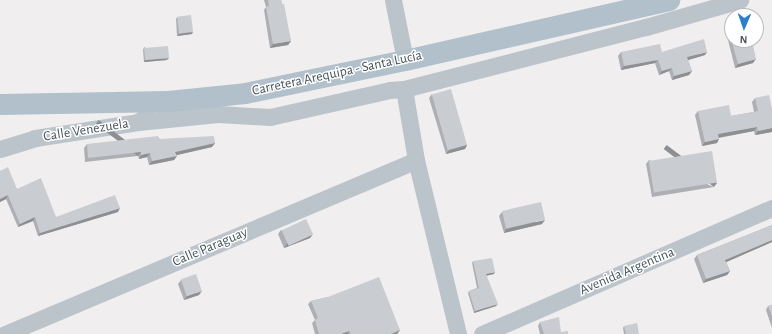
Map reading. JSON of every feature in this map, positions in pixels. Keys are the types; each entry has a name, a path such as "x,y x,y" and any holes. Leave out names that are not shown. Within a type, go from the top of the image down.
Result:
{"main road":[{"name":"Carretera Arequipa - Santa Lucía","path":"0,104 168,102 245,93 405,60 669,0"}],"street":[{"path":"393,0 405,60"},
{"path":"138,122 218,114 270,117 390,90 404,89 646,27 740,0"},
{"path":"404,89 416,160 458,334"},
{"name":"Calle Venezuela","path":"0,149 35,138 138,122 168,102"},
{"name":"Calle Paraguay","path":"5,334 416,160"},
{"name":"Avenida Argentina","path":"482,334 772,208"}],"building":[{"path":"268,0 281,0 282,4 284,4 291,41 273,44 266,7 269,6"},
{"path":"191,15 193,32 179,34 177,17"},
{"path":"704,39 707,52 687,57 692,71 674,76 672,68 662,71 658,60 624,66 621,52 660,44 662,52"},
{"path":"168,46 169,58 145,60 144,48"},
{"path":"734,48 754,48 756,59 738,64"},
{"path":"451,89 467,145 448,150 432,95"},
{"path":"769,95 772,109 772,128 758,131 757,127 718,134 719,139 705,142 698,111 729,105 731,116 758,111 755,98"},
{"path":"158,136 160,139 214,136 215,143 175,152 177,156 152,161 150,153 141,155 141,152 88,158 87,144"},
{"path":"712,151 717,183 654,193 649,161"},
{"path":"8,167 17,189 41,178 56,217 115,195 120,208 40,233 35,217 20,224 8,195 0,199 0,171"},
{"path":"541,202 545,220 506,229 502,211"},
{"path":"306,219 313,234 289,246 282,230"},
{"path":"772,225 772,240 725,260 730,271 706,279 697,255"},
{"path":"492,258 495,272 486,274 498,304 475,311 469,291 479,288 473,261"},
{"path":"196,274 202,291 187,296 181,279"},
{"path":"379,277 400,330 391,334 351,334 349,331 341,334 319,334 315,320 318,318 311,301 328,297"},
{"path":"772,305 772,316 768,306"},
{"path":"559,317 561,332 568,331 568,334 544,334 540,322"},
{"path":"637,323 639,334 626,334 624,326"}]}
